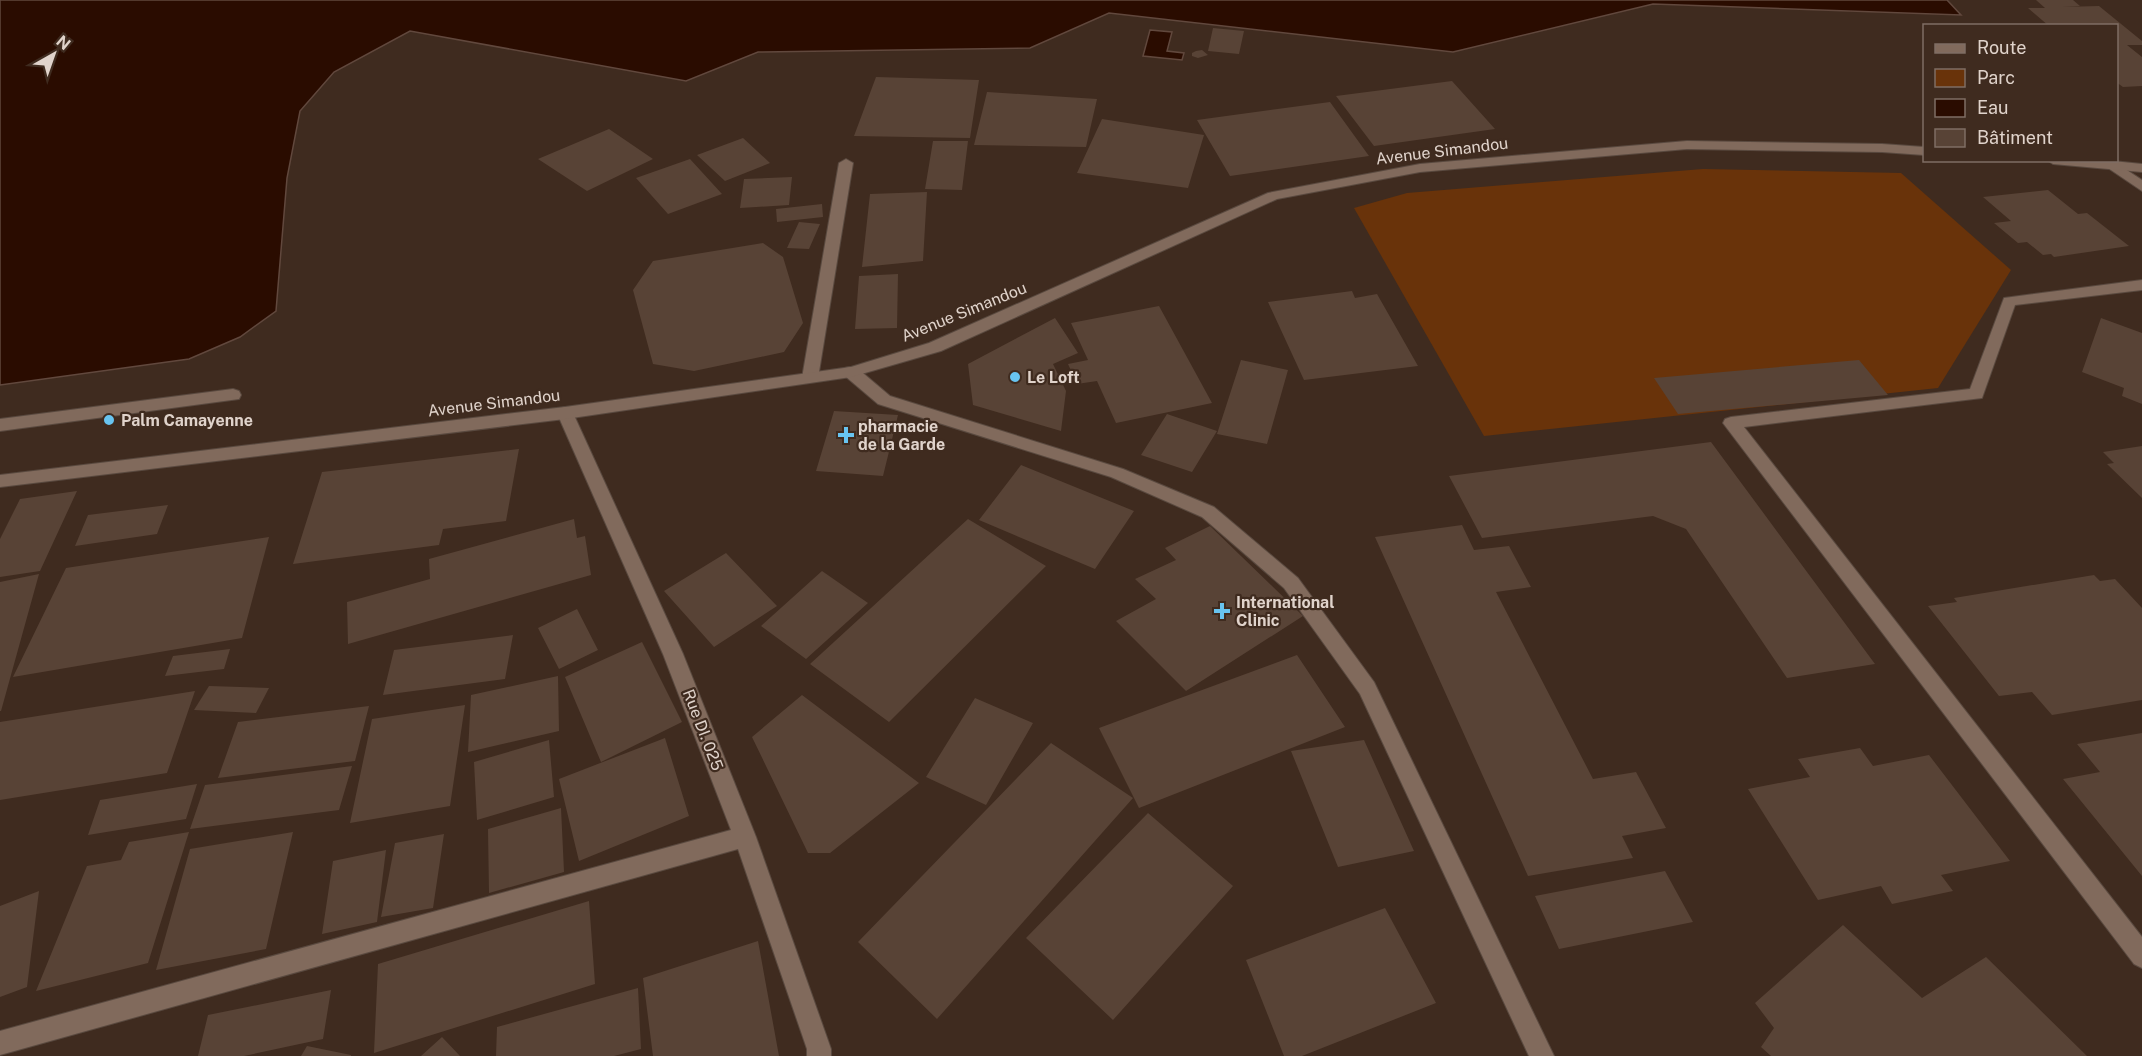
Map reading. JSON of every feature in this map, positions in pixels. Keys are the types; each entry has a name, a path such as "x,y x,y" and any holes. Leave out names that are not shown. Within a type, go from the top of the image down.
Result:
{"main road":[{"name":"Avenue Simandou","path":"0,482 565,413 851,372 935,347 1273,196 1420,168 1687,145 1882,148 1923,151"},
{"path":"2077,162 2142,168"},
{"path":"810,378 846,163"},
{"path":"2113,165 2142,186"},
{"path":"2142,285 2009,301 1976,394 1731,423 2142,956"},
{"path":"851,372 884,400 1116,473 1208,512 1291,583 1367,688 1542,1056"},
{"path":"0,425 233,395"},
{"name":"Rue DI. 025","path":"565,413 673,654 745,837 819,1049 819,1056"},
{"path":"0,1042 745,837"}],"green space":[{"path":"1703,169 1901,173 2011,270 1938,388 1484,436 1354,208 1407,193"}],"water":[{"path":"0,0 1947,0 1961,15 1653,4 1453,52 1109,13 1030,48 758,52 686,81 410,31 334,72 300,111 287,178 276,311 240,337 189,359 0,385"},
{"path":"1150,30 1172,32 1167,51 1184,53 1182,60 1143,56"}],"building":[{"path":"2036,0 2073,0 2080,6 2062,7 2099,6 2142,41 2142,45 2127,45 2142,57 2142,86 2123,87 2118,83 2118,24 2047,24 2028,8 2045,8"},
{"path":"1213,28 1244,31 1239,54 1208,51"},
{"path":"1202,50 1208,55 1198,58 1192,56 1192,53"},
{"path":"876,77 979,80 970,138 854,136"},
{"path":"1452,81 1495,129 1374,146 1336,96"},
{"path":"987,92 1097,99 1086,147 974,145"},
{"path":"1330,102 1369,156 1230,176 1197,120"},
{"path":"1102,119 1204,135 1188,188 1077,173"},
{"path":"609,129 653,159 587,191 538,159"},
{"path":"743,138 770,163 725,181 697,155"},
{"path":"933,141 968,141 962,190 925,189"},
{"path":"690,159 722,194 668,214 636,178"},
{"path":"792,177 789,205 740,208 744,179"},
{"path":"2048,190 2078,214 2087,213 2129,246 2054,257 2051,254 2043,255 2027,242 2018,243 1994,223 2011,221 1983,197"},
{"path":"927,192 923,261 862,267 870,194"},
{"path":"822,204 823,217 777,222 776,209"},
{"path":"799,222 820,224 809,249 787,248"},
{"path":"763,243 783,257 803,323 784,352 694,371 653,364 633,290 653,261"},
{"path":"898,274 897,328 855,329 859,276"},
{"path":"1352,291 1355,298 1377,294 1418,366 1304,380 1268,302"},
{"path":"1159,306 1212,403 1116,423 1097,381 1077,384 1068,364 1088,360 1071,323"},
{"name":"Le Loft","path":"1055,318 1078,353 1053,364 1066,391 1061,431 973,405 968,364"},
{"path":"2101,318 2142,333 2142,404 2122,396 2124,388 2082,372"},
{"path":"1241,360 1288,370 1267,444 1217,434"},
{"path":"1859,360 1888,395 1678,414 1654,378"},
{"path":"834,411 898,415 883,476 816,471"},
{"path":"1167,414 1217,431 1192,472 1141,455"},
{"path":"1711,442 1875,664 1787,678 1686,529 1653,516 1482,538 1449,476"},
{"path":"2142,446 2142,498 2107,464 2114,463 2103,452"},
{"path":"519,449 506,521 443,529 439,545 293,564 322,472"},
{"path":"1021,465 1134,511 1095,569 979,520"},
{"path":"77,491 40,571 0,577 0,539 20,499"},
{"path":"168,505 157,534 75,546 88,515"},
{"path":"574,519 577,538 585,536 591,575 348,644 347,602 430,579 429,559"},
{"path":"968,519 1046,566 889,722 810,664"},
{"path":"1462,525 1474,550 1509,546 1531,587 1496,592 1593,779 1636,772 1666,828 1622,836 1633,858 1528,876 1375,537"},
{"path":"1210,526 1303,616 1186,691 1116,621 1156,599 1135,579 1176,560 1165,548"},
{"path":"269,537 242,638 13,677 66,568"},
{"path":"726,553 777,606 714,647 664,591"},
{"path":"822,571 868,603 806,659 761,626"},
{"path":"39,574 1,711 0,711 0,582"},
{"path":"2094,575 2100,581 2115,579 2142,608 2142,700 2052,715 2032,692 1999,696 1928,606 1957,602 1954,598"},
{"path":"577,609 598,650 559,669 538,628"},
{"path":"513,635 505,679 383,695 394,650"},
{"path":"642,642 682,722 601,762 565,677"},
{"path":"230,649 224,669 165,676 173,656"},
{"path":"1297,655 1345,727 1139,808 1099,728"},
{"path":"558,676 559,731 468,752 471,695"},
{"path":"209,686 269,688 256,713 194,710"},
{"path":"195,691 167,773 0,800 0,722"},
{"path":"802,695 919,783 830,853 808,853 752,737"},
{"path":"975,698 1033,723 986,805 926,777"},
{"path":"465,705 450,806 350,823 372,719"},
{"path":"369,706 355,761 218,778 238,722"},
{"path":"2142,733 2142,876 2063,779 2100,772 2077,744"},
{"path":"665,738 689,816 579,861 559,779"},
{"path":"549,740 554,797 477,820 474,762"},
{"path":"1364,740 1414,851 1338,867 1291,751"},
{"path":"1051,743 1133,798 937,1019 858,942"},
{"path":"1860,748 1873,766 1929,755 2010,861 1941,875 1953,891 1892,904 1881,886 1818,900 1748,789 1810,777 1798,759"},
{"path":"352,766 339,810 190,829 205,785"},
{"path":"197,784 186,819 88,835 100,800"},
{"path":"561,808 564,872 489,893 488,829"},
{"path":"1148,813 1233,886 1113,1020 1026,938"},
{"path":"189,832 148,963 36,991 87,866 121,860 129,842"},
{"path":"293,832 266,949 156,970 190,849"},
{"path":"444,834 433,908 381,917 395,843"},
{"path":"386,850 377,922 322,934 333,861"},
{"path":"1665,871 1693,922 1559,949 1535,896"},
{"path":"39,891 27,987 0,997 0,906"},
{"path":"589,901 595,984 374,1053 378,964"},
{"path":"1385,908 1436,1003 1302,1056 1284,1056 1246,960"},
{"path":"1843,925 1922,998 1986,957 2087,1056 1771,1056 1761,1047 1774,1028 1755,1003"},
{"path":"758,941 779,1056 653,1056 643,978"},
{"path":"638,988 641,1049 614,1056 496,1056 497,1027"},
{"path":"331,990 323,1039 244,1056 198,1056 208,1015"},
{"path":"442,1037 460,1056 421,1056"},
{"path":"307,1046 351,1055 351,1056 301,1056"}],"place":[{"name":"Le Loft","path":"1015,377"},
{"name":"Palm Camayenne","path":"109,420"},
{"name":"pharmacie de la Garde","path":"846,435"},
{"name":"International Clinic","path":"1222,611"}]}
